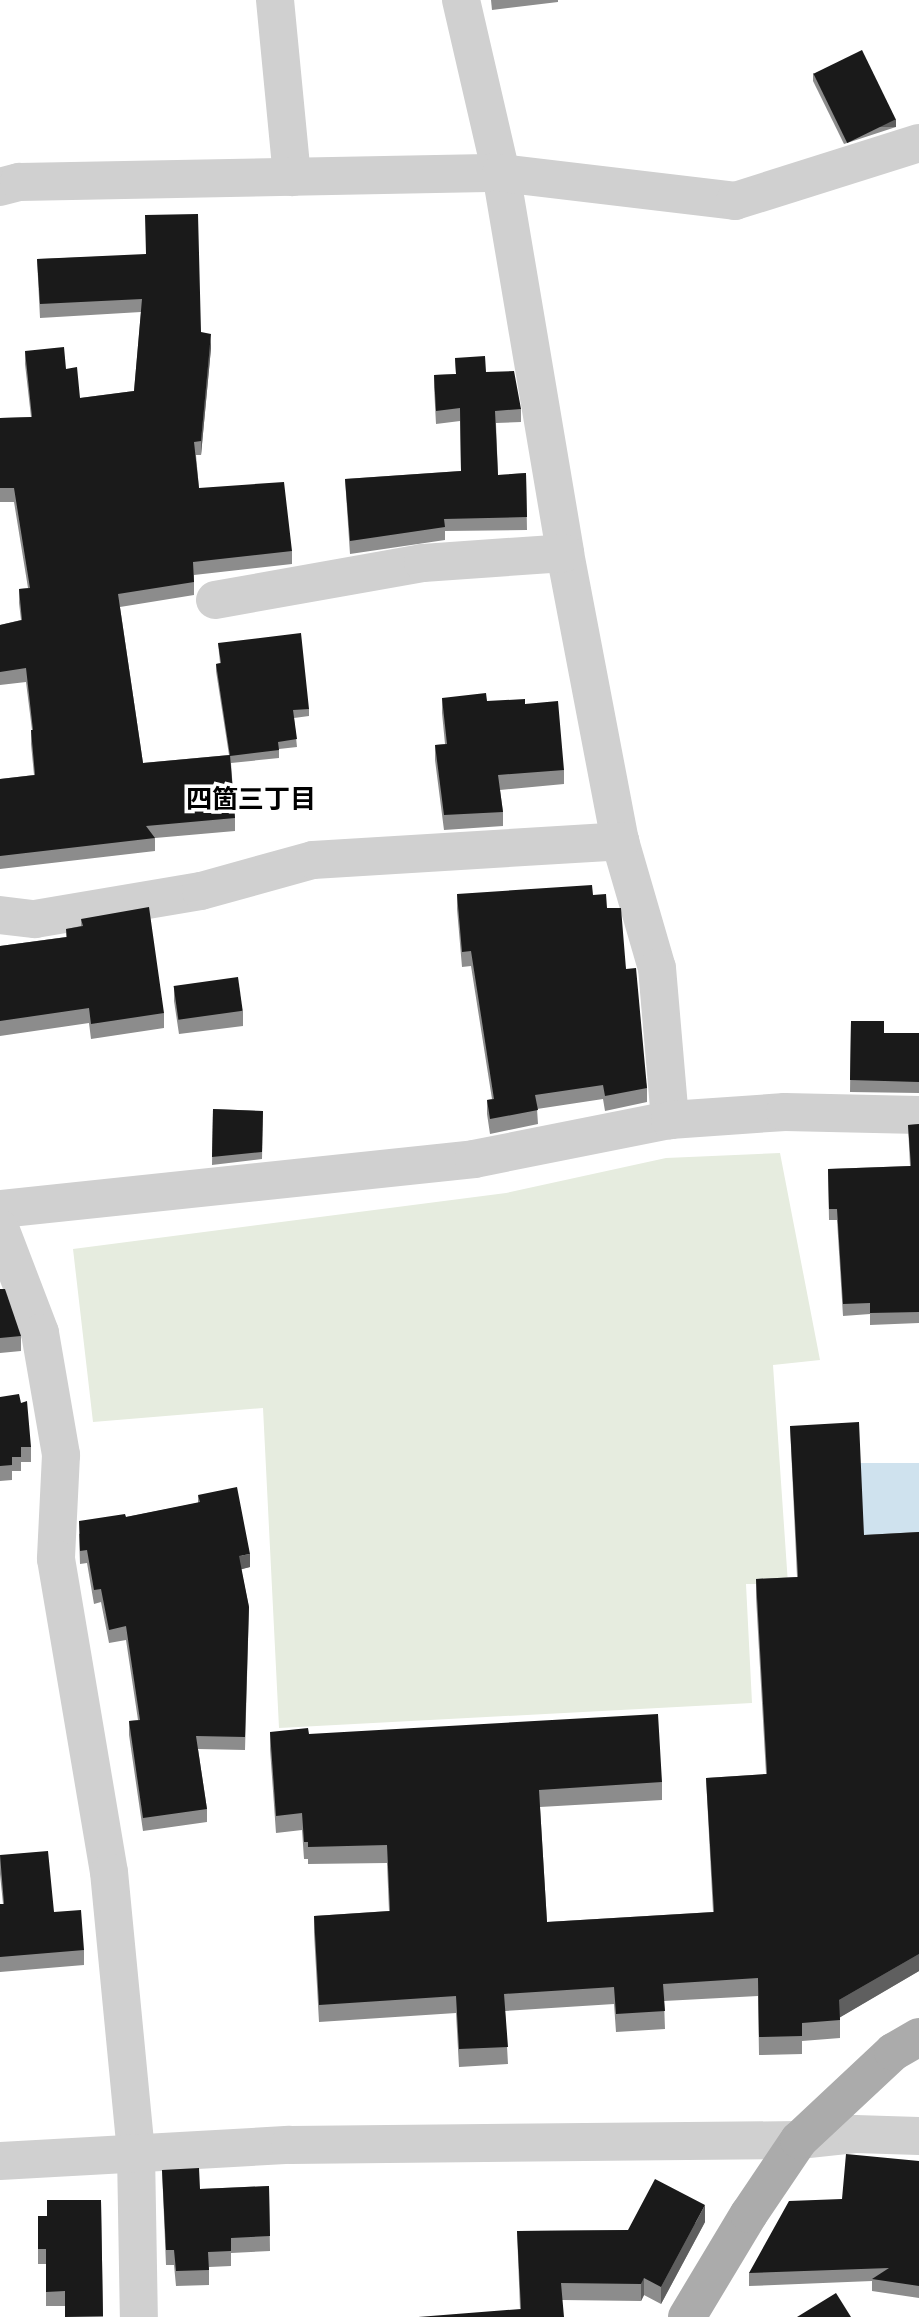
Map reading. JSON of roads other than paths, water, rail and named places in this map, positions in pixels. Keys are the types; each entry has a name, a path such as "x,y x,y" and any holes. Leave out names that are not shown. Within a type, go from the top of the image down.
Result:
{"main road":[{"path":"687,2317 749,2214 799,2140 893,2052 919,2037"}],"street":[{"path":"275,0 292,177"},
{"path":"461,0 501,173 565,553 620,841 657,968 670,1120"},
{"path":"0,187 19,182 501,173 735,201 919,143"},
{"path":"215,600 423,563 565,553"},
{"path":"0,915 35,919 201,891 313,860 620,841"},
{"path":"0,1209 474,1158 670,1120 785,1112 919,1115"},
{"path":"4,1251 40,1334 61,1455 56,1559 109,1872 136,2153 139,2317"},
{"path":"0,2161 290,2145 799,2140 855,2134 919,2136"}],"water":[{"path":"860,1463 919,1463 919,1550 860,1550"}],"district":[{"name":"四箇三丁目","path":"251,798"}]}
